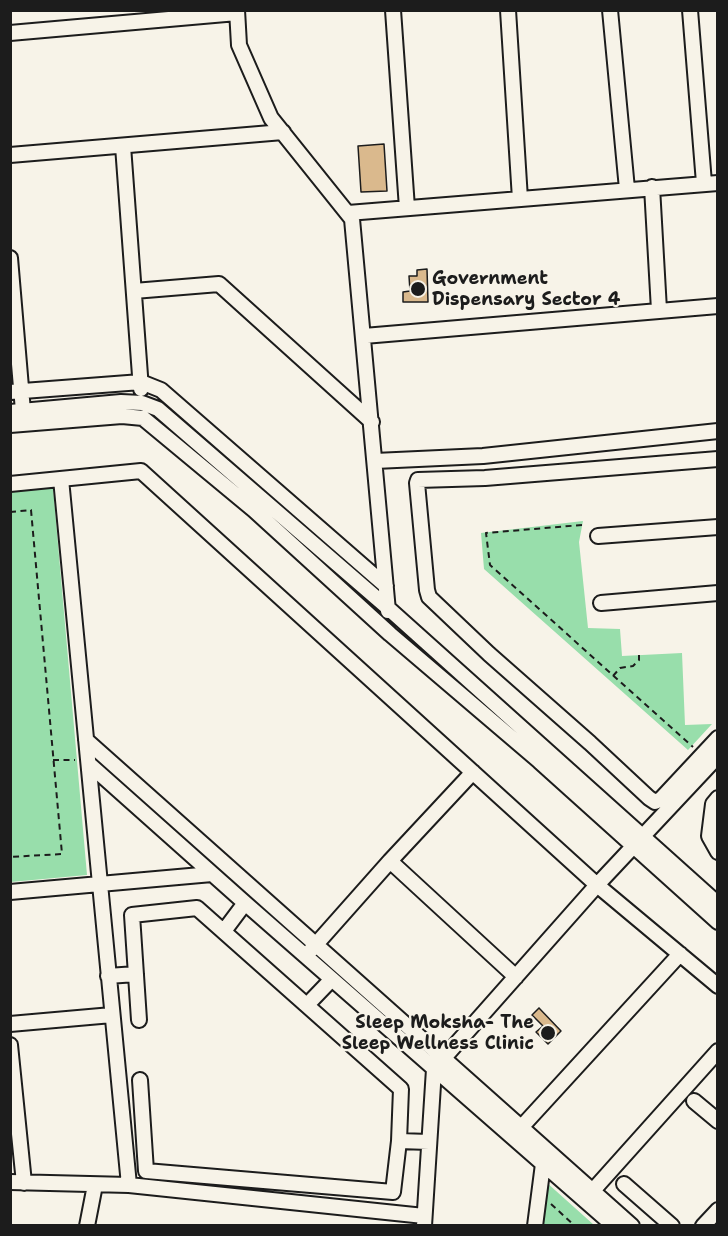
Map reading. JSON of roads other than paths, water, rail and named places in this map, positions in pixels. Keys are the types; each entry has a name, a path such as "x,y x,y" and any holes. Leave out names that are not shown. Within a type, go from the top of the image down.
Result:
{"street":[{"path":"393,10 408,208"},
{"path":"508,10 520,199"},
{"path":"610,10 627,189"},
{"path":"348,213 711,183 690,10"},
{"path":"10,33 237,12 239,45 271,118 352,219 390,634"},
{"path":"10,155 283,132"},
{"path":"123,146 143,418"},
{"path":"652,187 659,310"},
{"path":"10,258 17,411 121,402 142,403 158,409 388,608 638,840 717,922"},
{"path":"134,291 219,284 372,422"},
{"path":"364,336 717,306"},
{"path":"16,392 141,382 161,390 386,585"},
{"path":"10,425 122,416 143,418 254,510 390,634 717,904"},
{"path":"375,461 483,456 717,431"},
{"path":"483,456 485,478"},
{"path":"717,459 485,478 418,480 417,483 429,597 649,798 655,802 661,799 717,738"},
{"path":"10,484 141,471 597,885 717,986"},
{"path":"61,479 129,1185"},
{"path":"598,536 717,527"},
{"path":"601,603 717,593"},
{"path":"86,740 316,945 439,1064"},
{"path":"10,1045 17,1182 129,1185 424,1221 429,1142 439,1064 597,885 717,756"},
{"path":"88,761 332,979 439,1064 517,1132 588,1195 614,1226"},
{"path":"306,956 473,772"},
{"path":"717,798 713,804 709,836 717,852"},
{"path":"390,861 516,977"},
{"path":"10,892 212,874"},
{"path":"224,931 245,903"},
{"path":"139,1020 132,915 197,908 402,1089 393,1192 146,1171 140,1080"},
{"path":"517,1132 680,954"},
{"path":"108,976 136,974"},
{"path":"307,1005 332,979"},
{"path":"10,1024 112,1015"},
{"path":"588,1195 717,1051"},
{"path":"694,1101 717,1121"},
{"path":"517,1132 543,1164 632,1226"},
{"path":"399,1141 429,1142"},
{"path":"535,1226 543,1164"},
{"path":"624,1184 662,1222"},
{"path":"87,1226 95,1185"},
{"path":"703,1226 717,1210"}],"place":[{"name":"Government Dispensary Sector 4","path":"418,289"},
{"name":"Sleep Moksha- The Sleep Wellness Clinic","path":"548,1033"}]}
